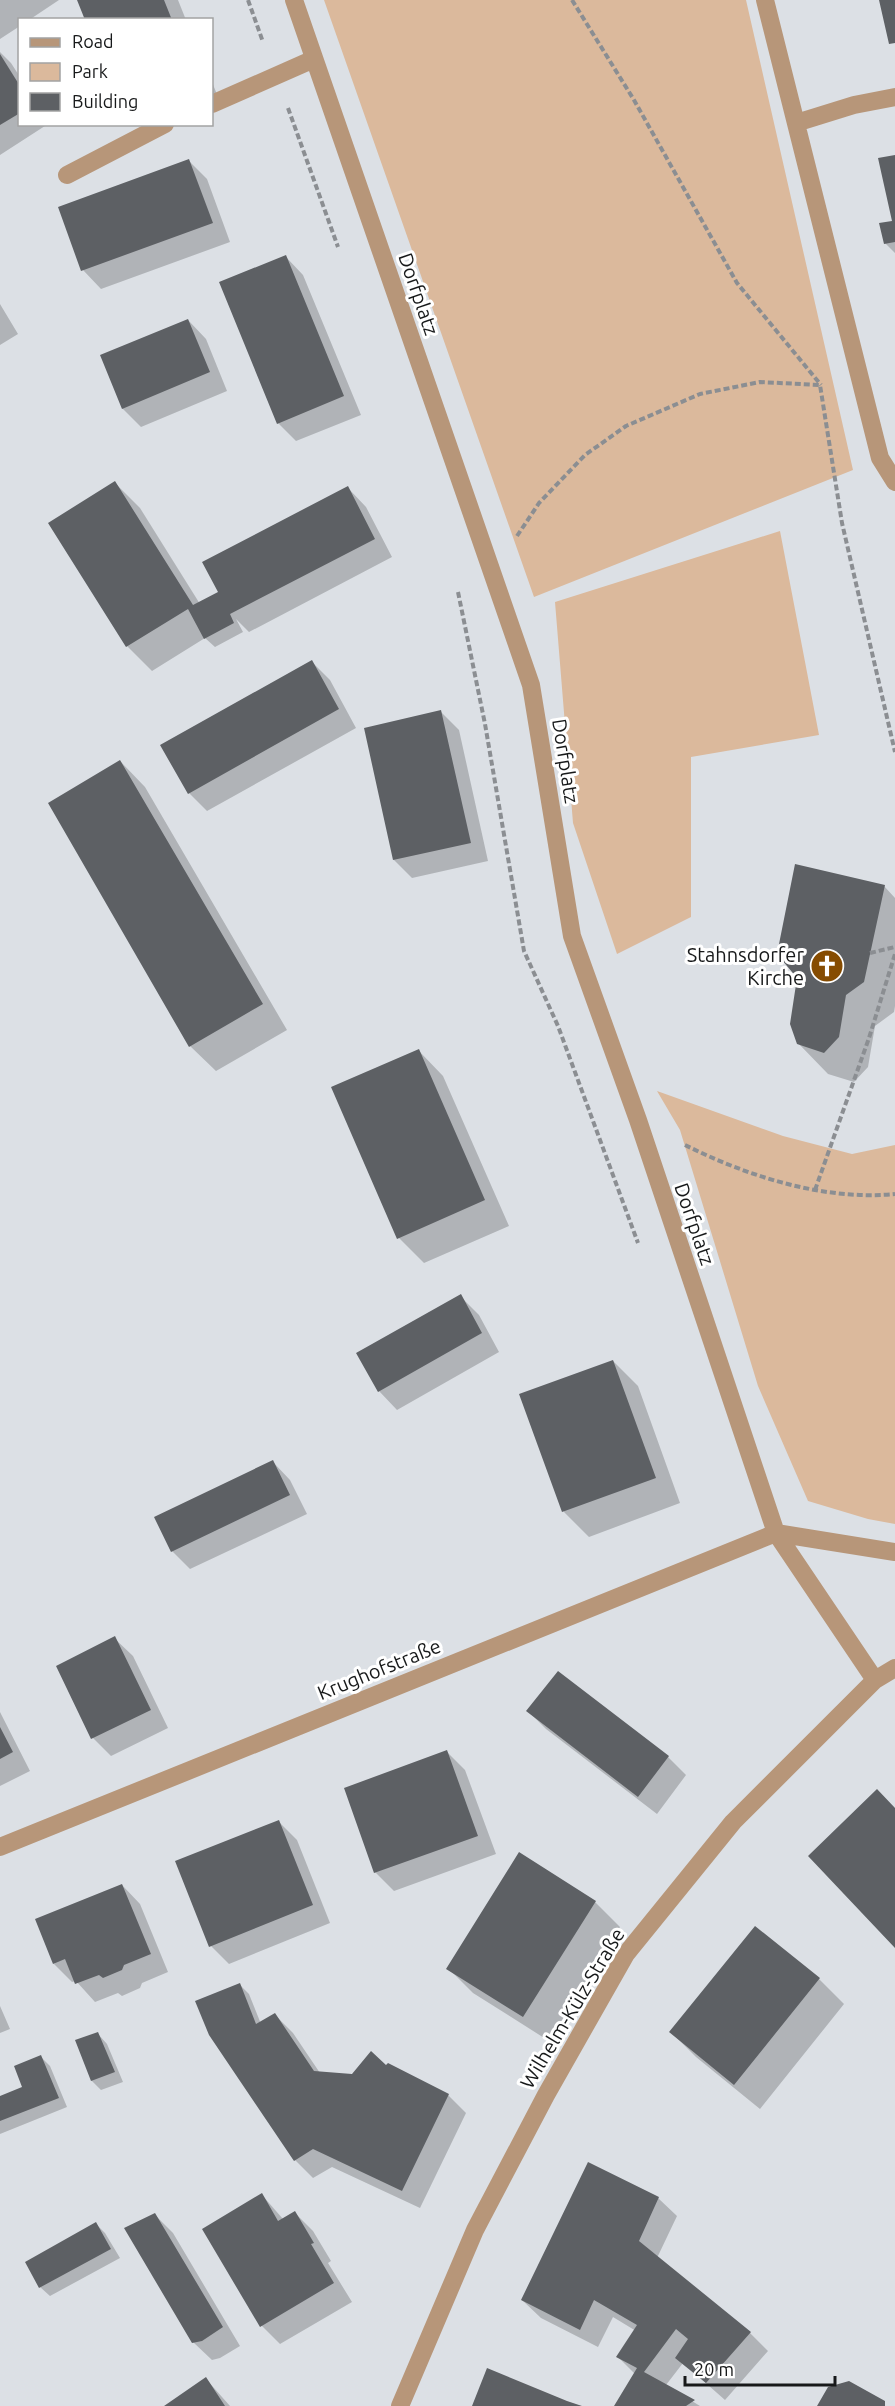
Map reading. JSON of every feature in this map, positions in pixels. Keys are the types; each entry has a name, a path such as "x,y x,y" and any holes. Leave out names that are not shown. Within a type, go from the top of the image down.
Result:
{"street":[{"name":"Dorfplatz","path":"294,0 531,685 572,936 638,1120 776,1533 875,1680"},
{"path":"765,0 880,458 895,482"},
{"path":"213,104 314,59"},
{"path":"796,123 854,105 895,97"},
{"path":"67,175 161,126"},
{"path":"776,1533 895,1552"},
{"name":"Krughofstraße","path":"0,1847 776,1533"},
{"name":"Wilhelm-Külz-Straße","path":"400,2406 475,2230 546,2095 626,1954 732,1822 875,1680 895,1668"}],"path":[{"path":"248,0 342,258"},
{"path":"572,0 634,100 736,283 828,394"},
{"path":"492,574 539,503 585,455 626,426 700,394 760,382 820,385"},
{"path":"820,385 842,523 895,752"},
{"path":"456,584 485,724 524,951 558,1026 641,1251"},
{"path":"870,953 895,947"},
{"path":"814,1190 895,954"},
{"path":"638,1120 706,1155 760,1177 814,1190 895,1194"}],"green space":[{"path":"324,0 746,0 853,470 534,597"},
{"path":"780,531 819,735 691,757 691,917 617,954 573,823 555,602"},
{"path":"657,1091 783,1136 852,1154 895,1145 895,1524 868,1519 808,1501 758,1386 680,1130"}],"building":[{"path":"77,0 164,0 171,18 84,18"},
{"path":"879,0 895,0 895,43 889,44"},
{"path":"0,54 18,83 18,114 0,125"},
{"path":"895,155 895,242 884,244 879,223 892,221 878,158"},
{"path":"189,159 213,223 81,271 58,207"},
{"path":"286,255 344,396 277,424 219,282"},
{"path":"188,319 210,372 122,409 100,355"},
{"path":"115,481 193,605 218,592 202,562 348,486 375,539 230,614 234,623 204,639 188,609 126,647 48,523"},
{"path":"312,660 339,709 188,794 160,745"},
{"path":"441,710 471,843 393,860 364,728"},
{"path":"120,760 263,1004 189,1047 48,803"},
{"name":"Stahnsdorfer Kirche","path":"795,864 885,885 864,982 846,995 839,1037 824,1053 797,1044 790,1024 797,978 777,954"},
{"path":"419,1049 485,1200 397,1239 331,1087"},
{"path":"461,1294 482,1333 378,1392 356,1353"},
{"path":"613,1360 656,1478 562,1512 519,1394"},
{"path":"273,1460 290,1495 171,1552 154,1517"},
{"path":"115,1636 151,1710 91,1739 56,1666"},
{"path":"558,1671 669,1756 638,1797 526,1711"},
{"path":"0,1727 13,1752 0,1759"},
{"path":"447,1750 478,1836 374,1873 344,1788"},
{"path":"877,1789 895,1808 895,1948 808,1856"},
{"path":"279,1820 313,1905 209,1947 175,1861"},
{"path":"519,1852 596,1901 523,2017 446,1969"},
{"path":"122,1884 151,1954 124,1965 122,1970 103,1978 99,1975 75,1984 65,1959 53,1964 35,1919"},
{"path":"755,1926 820,1978 734,2085 669,2032"},
{"path":"240,1983 256,2024 275,2013 314,2071 352,2074 371,2051 386,2065 388,2063 449,2094 402,2191 313,2149 294,2161 209,2035 195,2001"},
{"path":"98,2032 115,2072 91,2081 75,2040"},
{"path":"41,2055 59,2098 0,2121 0,2096 22,2087 14,2066"},
{"path":"588,2162 659,2197 639,2241 751,2332 706,2383 675,2358 688,2339 676,2329 644,2372 695,2400 686,2406 614,2406 637,2368 616,2357 637,2325 594,2300 580,2330 521,2300"},
{"path":"262,2193 278,2221 295,2211 334,2283 260,2327 202,2229"},
{"path":"155,2213 223,2327 202,2341 192,2343 124,2228"},
{"path":"96,2222 111,2249 39,2288 25,2262"},
{"path":"487,2368 567,2401 582,2406 472,2406"},
{"path":"206,2377 225,2406 164,2406"},
{"path":"849,2381 885,2401 885,2406 817,2406 828,2387"}],"place":[{"name":"Stahnsdorfer Kirche","path":"827,966"}]}
